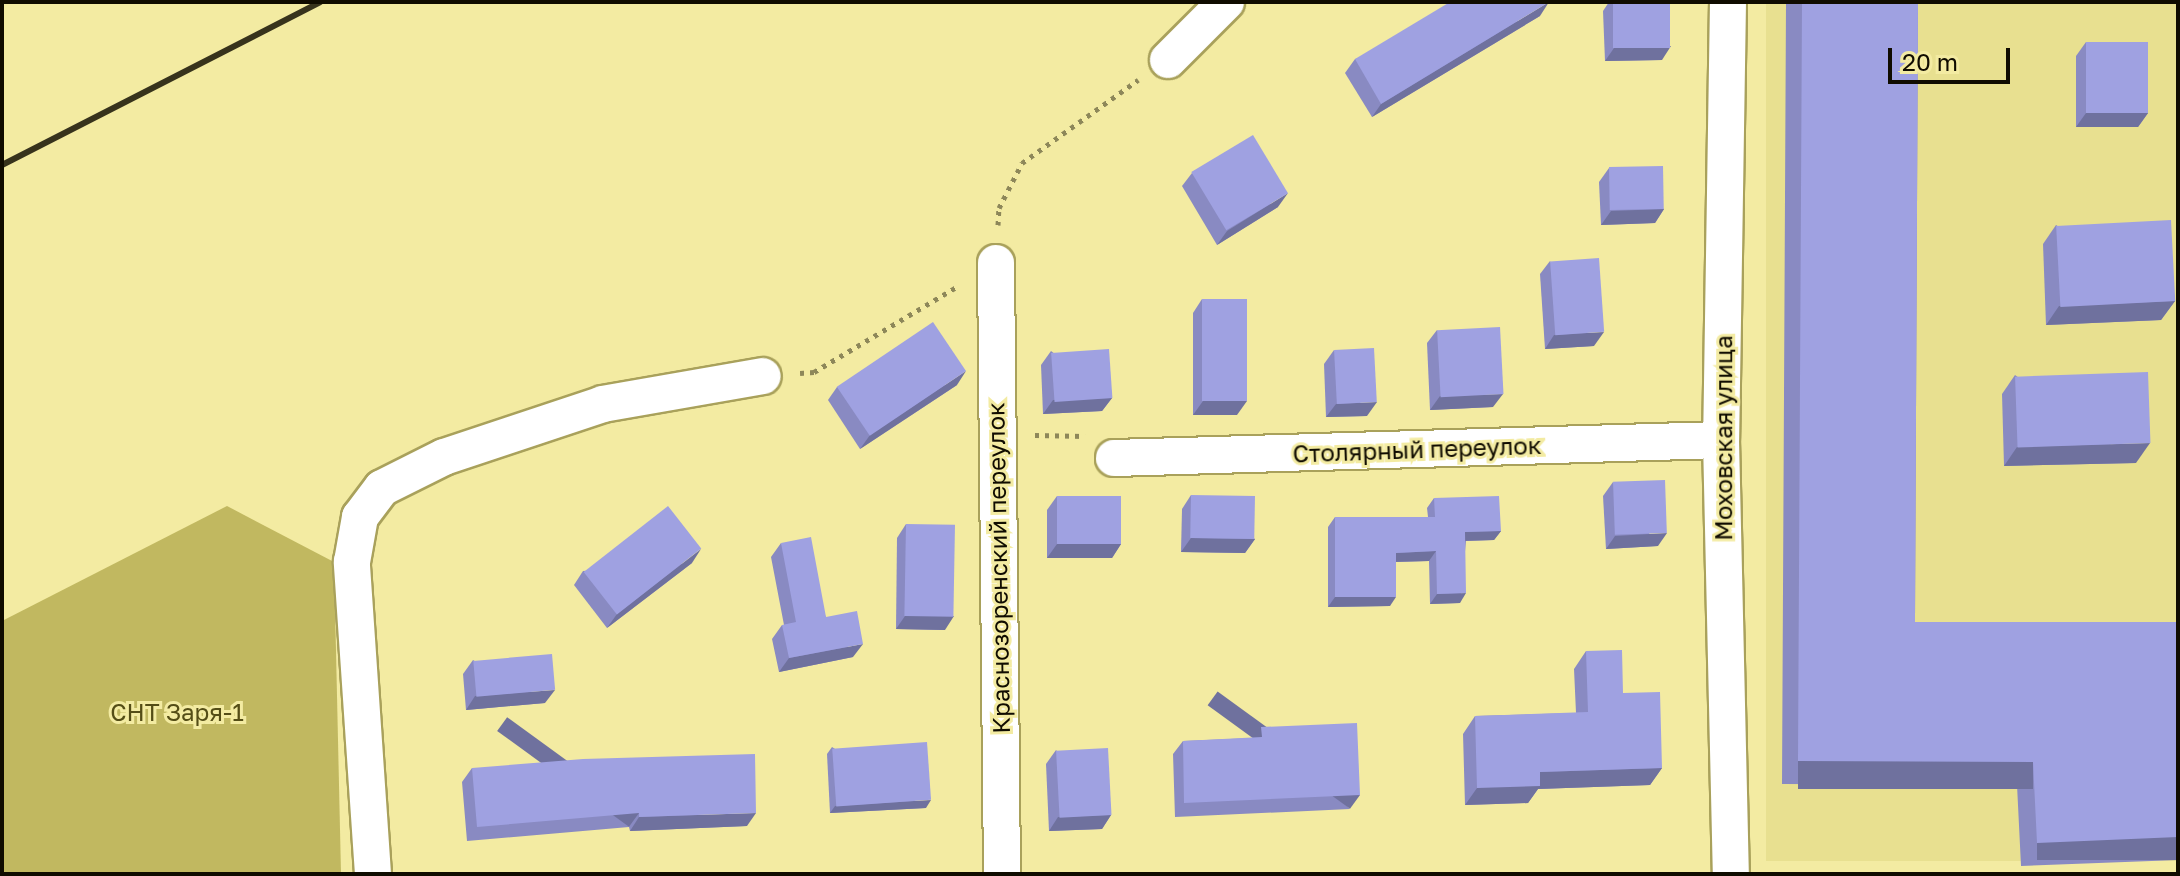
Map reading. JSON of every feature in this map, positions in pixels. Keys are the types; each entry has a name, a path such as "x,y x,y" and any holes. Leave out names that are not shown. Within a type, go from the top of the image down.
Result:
{"street":[{"path":"1168,60 1226,2"},
{"name":"Моховская улица","path":"1728,2 1721,440 1731,874"},
{"name":"Краснозоренский переулок","path":"996,263 995,427 1002,874"},
{"path":"373,874 352,562 360,517 382,488 444,457 603,404 763,376"},
{"name":"Столярный переулок","path":"1114,458 1721,440"}],"path":[{"path":"995,427 1025,435 1084,435 1101,444 1114,458"}],"shaded area":[{"path":"1766,2 2178,2 2178,861 1766,861"}],"green space":[{"name":"СНТ Заря-1","path":"227,506 334,562 341,874 2,874 2,621"}],"building":[{"path":"1450,2 1549,2 1381,104 1355,59"},
{"path":"1613,2 1670,2 1670,48 1613,48"},
{"path":"1802,2 1918,2 1915,622 2178,622 2178,837 2037,843 2033,762 1798,761"},
{"path":"2086,42 2148,42 2148,113 2086,113"},
{"path":"1253,135 1288,193 1226,230 1191,172"},
{"path":"1663,166 1664,209 1610,210 1609,167"},
{"path":"2171,220 2175,301 2060,307 2056,226"},
{"path":"1599,258 1604,332 1555,335 1550,261"},
{"path":"1202,299 1247,299 1247,401 1202,401"},
{"path":"933,322 966,371 870,436 837,387"},
{"path":"1500,327 1504,394 1441,397 1437,330"},
{"path":"1374,348 1377,402 1337,404 1334,350"},
{"path":"1109,349 1112,398 1055,402 1051,353"},
{"path":"2148,372 2150,443 2018,448 2015,377"},
{"path":"1665,480 1667,533 1615,535 1613,482"},
{"path":"1191,495 1255,496 1254,539 1190,538"},
{"path":"1057,496 1121,496 1121,544 1057,544"},
{"path":"1499,496 1501,531 1465,532 1466,593 1437,594 1436,551 1396,553 1396,597 1335,597 1335,517 1435,517 1434,498"},
{"path":"668,506 701,549 617,614 584,572"},
{"path":"906,524 955,525 953,617 904,616"},
{"path":"811,537 826,617 857,611 863,644 789,658 782,625 796,622 781,543"},
{"path":"1622,650 1623,693 1660,692 1662,768 1540,772 1540,786 1477,788 1475,716 1588,712 1586,651"},
{"path":"552,654 555,690 476,697 473,661"},
{"path":"1357,723 1360,795 1184,803 1183,741 1262,737 1261,727"},
{"path":"927,742 931,800 836,806 832,749"},
{"path":"1108,748 1112,815 1060,818 1056,751"},
{"path":"755,754 756,813 639,817 639,813 477,827 472,768 583,759"}],"railway":[{"path":"2,165 320,2"}]}
